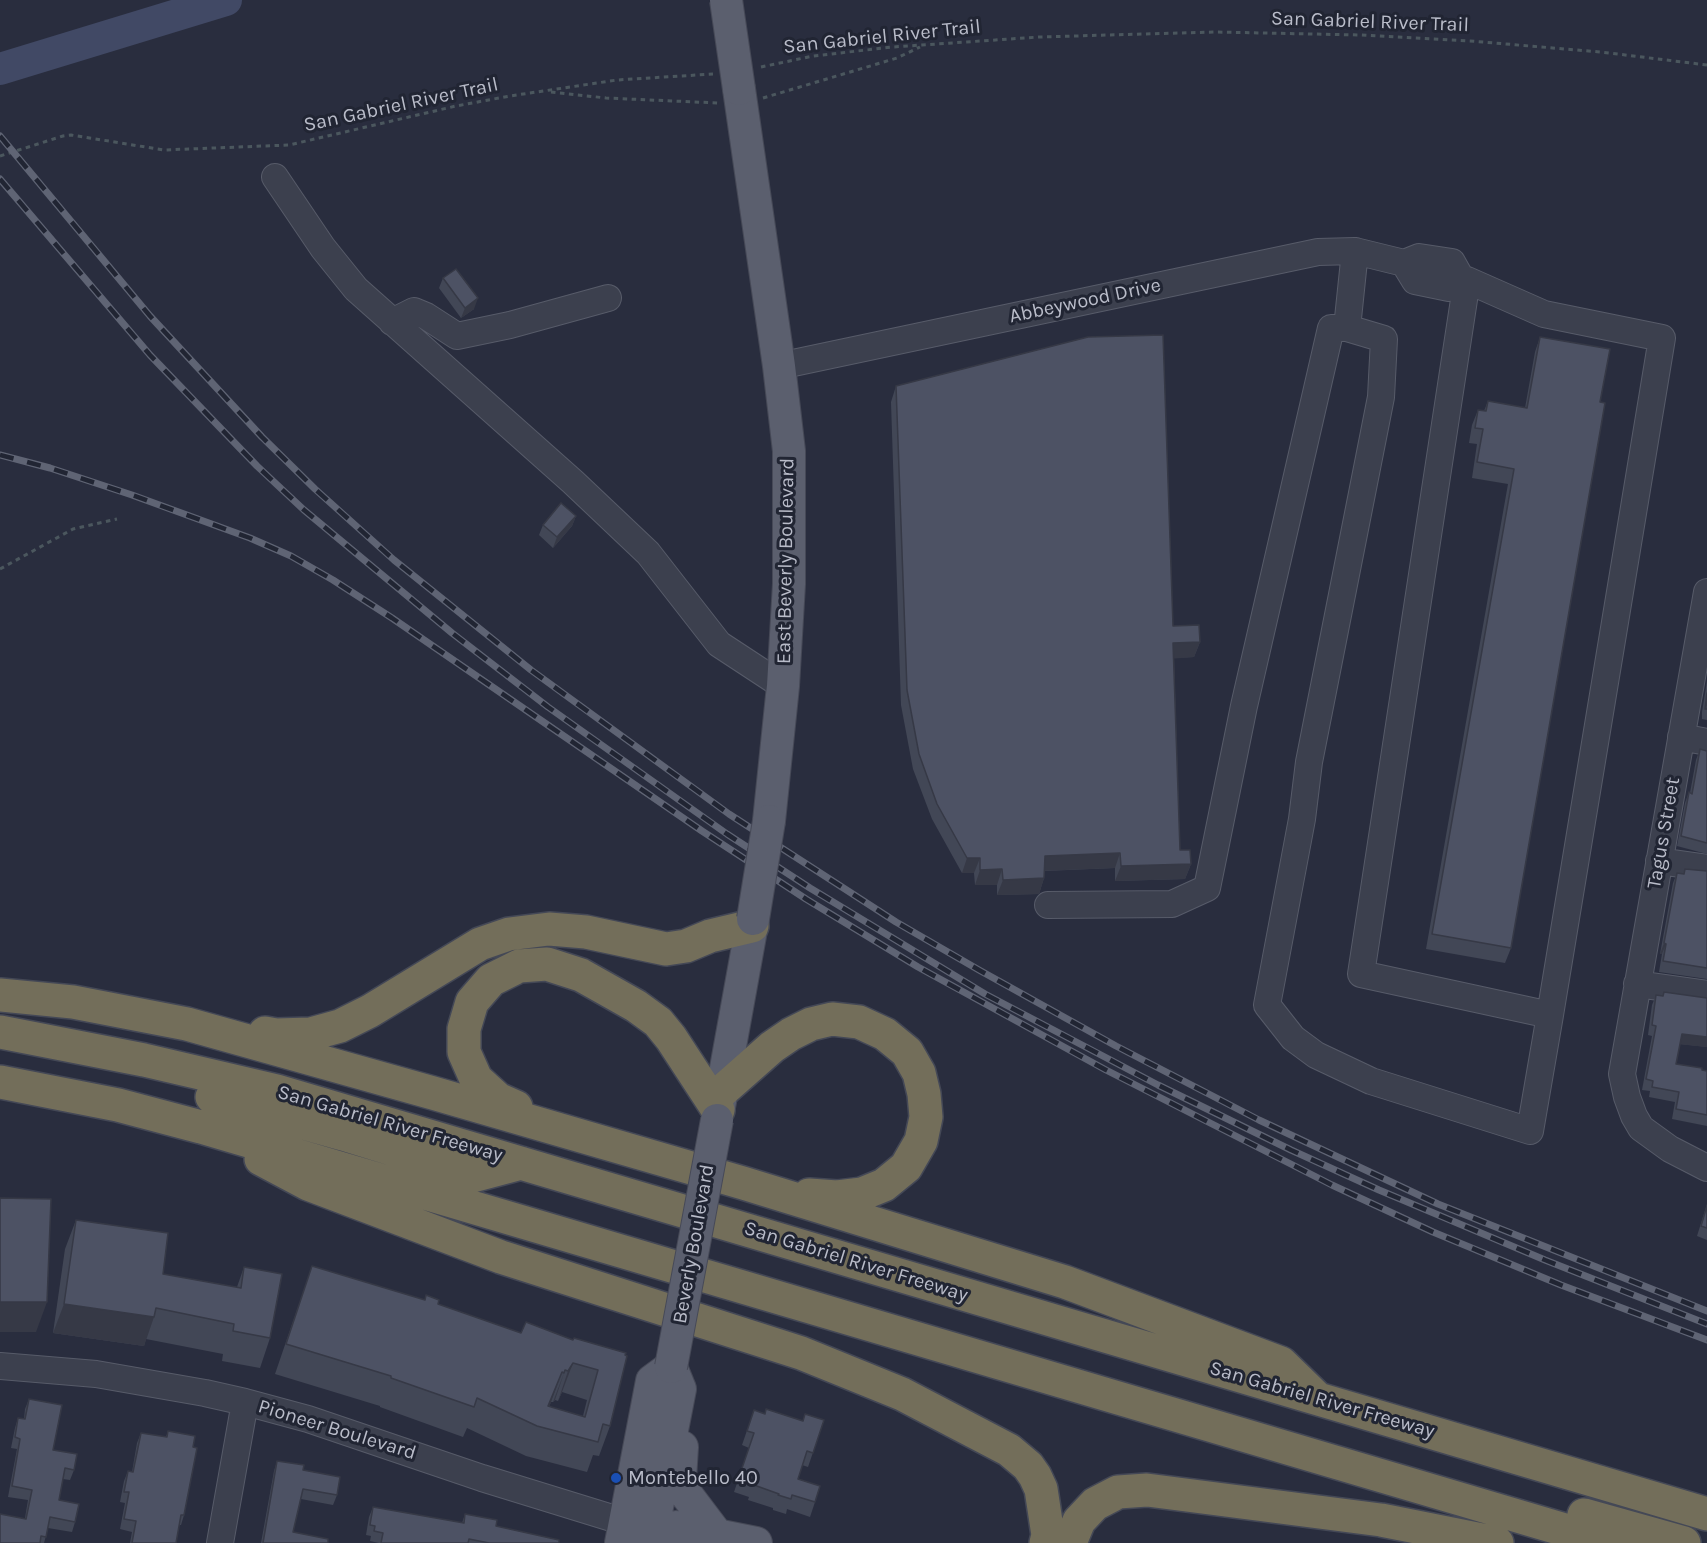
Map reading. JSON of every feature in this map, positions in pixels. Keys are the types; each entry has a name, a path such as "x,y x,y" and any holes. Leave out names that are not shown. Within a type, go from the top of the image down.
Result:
{"highway":[{"path":"187,1024 246,1029 276,1035 311,1034 350,1021 480,944 509,934 549,929 586,932 666,949 686,946 753,923"},
{"path":"601,1142 498,1099 476,1079 464,1052 464,1029 472,1002 491,980 519,966 547,964 581,975 636,1006 658,1022 672,1038 719,1108 772,1047 811,1024 832,1019 860,1022 885,1034 907,1052 919,1073 926,1117 921,1141 906,1167 884,1185 862,1194 814,1197 775,1186 743,1184"},
{"path":"0,995 74,1002 187,1024 601,1142 1065,1282 1281,1363 1320,1400"},
{"name":"San Gabriel River Freeway","path":"0,1032 144,1060 277,1091 1707,1514"},
{"path":"0,1051 152,1081 343,1134 476,1175 521,1163"},
{"path":"0,1061 220,1110 475,1186 493,1212"},
{"path":"0,1082 118,1105 201,1127 1609,1543"},
{"path":"201,1127 308,1184 501,1257 801,1353 902,1394 1009,1450 1028,1466 1041,1490 1048,1535 1065,1542 1079,1521 1095,1504 1118,1492 1147,1490 1382,1520 1497,1543"},
{"path":"1408,1425 1444,1459 1707,1538"},
{"path":"1431,1490 1460,1477 1684,1543"},
{"path":"1031,1543 1044,1506"}],"main road":[{"name":"East Beverly Boulevard","path":"719,1108 769,821 783,686 789,584 789,451 779,366 726,0"},
{"name":"Beverly Boulevard","path":"647,1536 680,1389 671,1367 719,1108"},
{"path":"647,1536 652,1381 671,1367"},
{"path":"676,1410 682,1441 680,1479 683,1490 717,1535"},
{"name":"Pioneer Boulevard","path":"647,1536 676,1527 756,1543"}],"street":[{"path":"275,177 323,248 356,290 573,482 648,553 719,644 783,686"},
{"name":"Abbeywood Drive","path":"779,366 1318,252 1355,251 1398,262 1415,281 1449,288 1464,279"},
{"path":"1347,328 1355,251"},
{"path":"1048,904 1172,904 1207,888 1244,706 1331,328 1347,328 1384,339 1381,396 1309,762 1302,819 1267,1005 1293,1038 1316,1055 1371,1081 1530,1131 1550,1015 1662,338 1544,314 1464,279 1361,974 1550,1015"},
{"path":"392,322 414,311 457,336 510,325 608,298"},
{"name":"Tagus Street","path":"1706,606 1622,1074 1627,1097 1641,1128 1670,1149 1707,1168"},
{"path":"1681,737 1707,742"},
{"path":"1659,861 1707,868"},
{"path":"1637,984 1707,994"},
{"name":"Pioneer Boulevard","path":"0,1366 96,1374 245,1402 308,1419 647,1536"},
{"path":"220,1543 245,1402"}],"path":[{"name":"San Gabriel River Trail","path":"0,156 71,135 164,150 289,145 456,106 617,80 738,83 813,56 997,39 1095,34 1285,33 1410,37 1512,44 1707,64"},
{"path":"546,91 579,96 699,103 738,83 763,98 897,58 923,46"},
{"path":"0,569 73,529 117,519"}],"building":[{"path":"456,269 478,298 465,308 443,278"},
{"path":"1163,335 1173,626 1199,625 1200,642 1173,643 1180,850 1190,850 1191,864 1121,866 1120,853 1045,856 1044,878 1003,880 1002,869 980,870 980,858 967,858 937,804 919,754 907,690 896,386 1088,337"},
{"path":"1540,337 1610,349 1600,402 1605,403 1511,948 1432,934 1514,469 1477,462 1483,429 1475,428 1478,410 1486,411 1488,401 1527,408"},
{"path":"561,503 576,516 557,537 543,525"},
{"path":"1700,749 1707,751 1707,843 1681,836"},
{"path":"1685,869 1707,871 1707,968 1663,961 1666,944 1664,943 1677,873 1684,874"},
{"path":"1664,992 1707,998 1707,1037 1682,1034 1676,1064 1702,1068 1707,1071 1707,1115 1676,1109 1679,1092 1652,1087 1653,1081 1646,1079 1656,1026 1652,1025 1656,995 1663,996"},
{"path":"0,1198 51,1199 47,1302 0,1302"},
{"path":"1707,1206 1707,1228 1701,1226"},
{"path":"76,1220 168,1233 163,1274 241,1288 244,1267 282,1274 270,1338 233,1331 234,1324 156,1308 154,1317 64,1304"},
{"path":"312,1266 425,1300 426,1295 439,1300 438,1304 521,1333 526,1322 573,1340 574,1338 626,1353 627,1356 610,1426 603,1424 598,1442 537,1426 477,1398 474,1407 391,1378 391,1376 286,1344","holes":["573,1363 598,1370 585,1417 548,1406 562,1372 568,1371"]},
{"path":"29,1399 62,1405 53,1450 77,1454 74,1470 65,1468 59,1500 79,1504 75,1522 50,1517 46,1537 41,1536 40,1543 0,1543 0,1514 26,1519 32,1490 12,1486 20,1439 15,1437 18,1418 25,1419"},
{"path":"766,1409 803,1421 805,1414 824,1420 813,1453 807,1451 798,1479 820,1486 815,1502 792,1495 791,1499 778,1495 754,1485 755,1482 739,1477 754,1433 747,1431 754,1410 765,1414"},
{"path":"168,1431 195,1436 193,1447 197,1448 176,1543 132,1543 136,1521 124,1519 129,1492 124,1492 128,1471 133,1472 141,1433 167,1437"},
{"path":"277,1461 304,1465 303,1470 340,1477 337,1495 303,1489 293,1532 328,1539 328,1543 263,1543"},
{"path":"373,1507 464,1523 465,1514 497,1520 496,1526 559,1540 559,1543 489,1543 469,1539 468,1543 381,1543 383,1533 374,1531 375,1526 370,1525"}],"waterway":[{"path":"0,69 226,0"}],"railway":[{"path":"0,136 150,316 262,437 315,489 394,560 531,670 729,814 896,922 979,970 1116,1046 1259,1120 1438,1204 1707,1311"},
{"path":"0,179 150,355 257,466 304,510 452,633 548,707 727,834 810,888 985,994 1158,1085 1379,1190 1545,1260 1707,1324"},
{"path":"0,455 50,468 132,495 250,538 291,556 392,618 702,831 806,899 918,967 1106,1070 1332,1185 1433,1232 1561,1285 1707,1340"}],"place":[{"name":"Montebello 40","path":"616,1478"}]}
